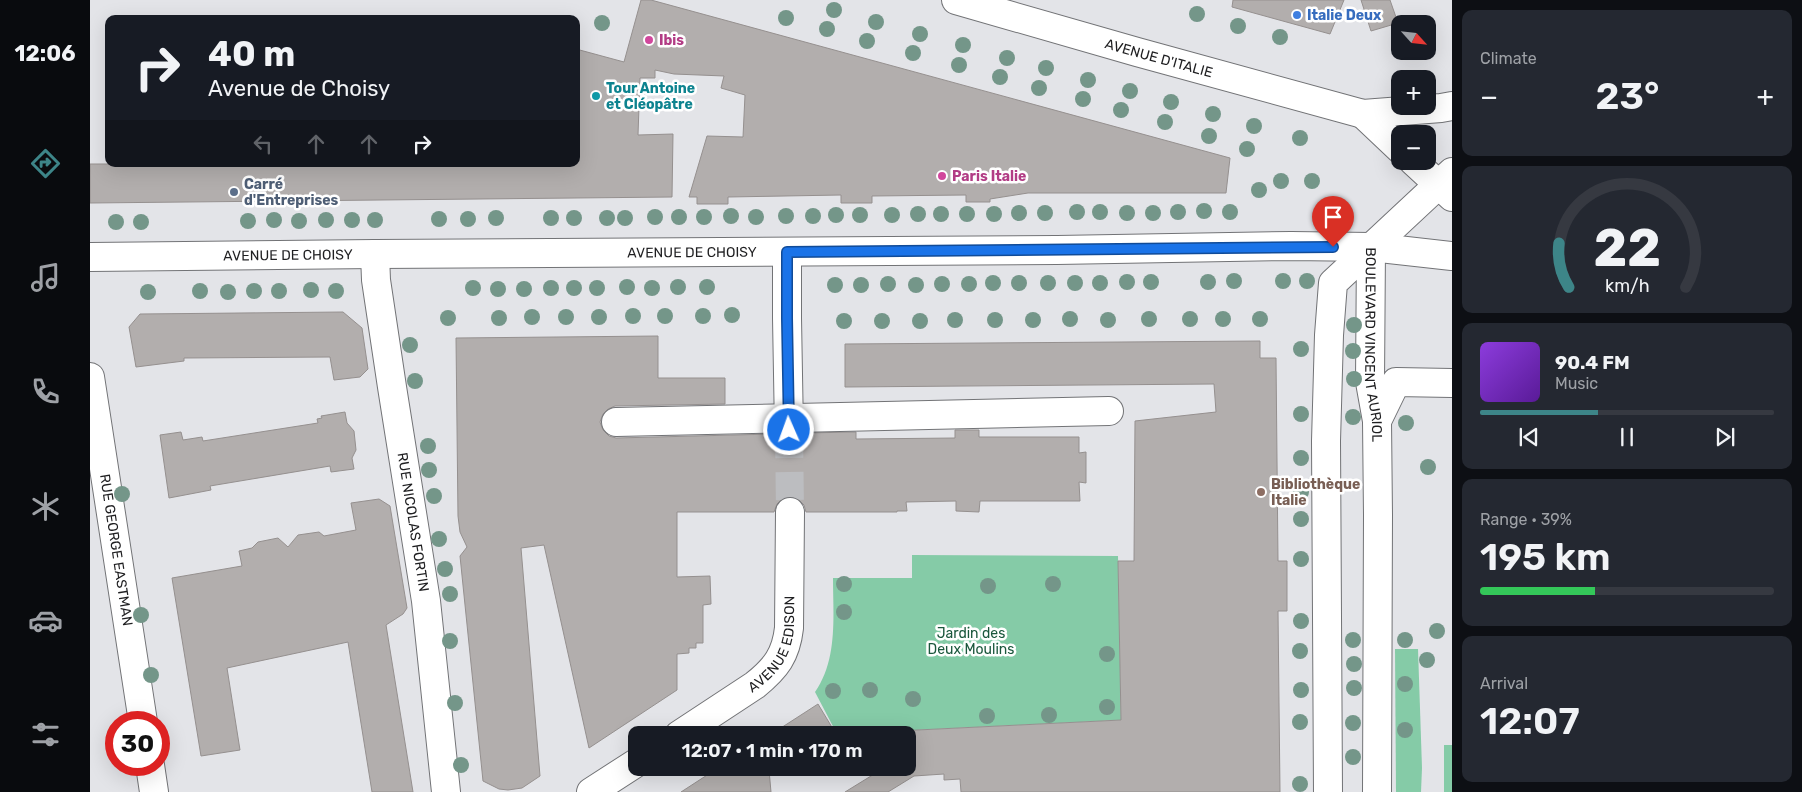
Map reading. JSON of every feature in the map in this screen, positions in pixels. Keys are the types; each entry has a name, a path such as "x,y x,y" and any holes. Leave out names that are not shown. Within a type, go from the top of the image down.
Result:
{"main road":[{"name":"AVENUE D'ITALIE","path":"956,0 1363,114 1452,106"},
{"name":"AVENUE D'ITALIE","path":"1363,114 1391,140"},
{"path":"1371,248 1447,185 1426,170"},
{"path":"1296,246 1332,283 1326,442 1328,792"},
{"name":"AVENUE DE CHOISY","path":"90,258 1296,246 1371,248 1452,256"},
{"name":"BOULEVARD VINCENT AURIOL","path":"1332,283 1371,248"},
{"name":"BOULEVARD VINCENT AURIOL","path":"1371,248 1370,382 1377,421 1377,792"},
{"path":"787,252 789,424"},
{"name":"RUE NICOLAS FORTIN","path":"375,254 376,280 426,601 446,792"},
{"name":"RUE GEORGE EASTMAN","path":"90,377 141,711"},
{"path":"1377,421 1396,382 1452,383"},
{"path":"616,422 789,424 1110,411"},
{"name":"AVENUE EDISON","path":"693,726 764,678 780,661 787,646 789,628 790,512"},
{"path":"591,792 628,768"},
{"path":"152,776 154,792"}],"green space":[{"name":"Jardin des Deux Moulins","path":"912,555 1118,556 1121,720 916,730 916,726 833,726 815,692 828,666 831,651 833,637 833,578 912,578"},
{"path":"1395,649 1418,649 1422,768 1421,792 1396,792"},
{"path":"1444,745 1452,745 1452,792 1444,792"}],"building":[{"path":"641,0 651,0 1230,158 1226,193 1028,193 990,199 990,202 966,202 966,195 872,196 872,203 841,203 841,195 728,197 728,204 697,204 697,197 689,197 707,136 743,137 745,95 721,88 724,76 674,74 655,70 655,78 640,78 638,135 673,134 672,197 90,203 90,164 105,164 105,167 580,167 580,50 624,62"},
{"name":"Italie Deux","path":"1233,0 1344,0 1330,34 1232,7"},
{"path":"1361,0 1390,0 1395,15 1391,15 1391,25 1371,31"},
{"path":"343,312 362,328 368,369 360,377 334,380 330,357 184,358 184,361 136,367 129,327 140,314"},
{"path":"658,336 658,378 725,378 725,404 615,406 603,414 600,422 603,430 609,436 616,438 774,434 781,443 789,446 797,443 804,433 856,432 856,439 955,438 955,430 979,430 979,437 1079,437 1079,453 1086,452 1086,483 1079,482 1080,501 980,501 979,512 956,511 956,501 906,502 907,511 897,512 806,512 804,505 798,499 790,496 783,498 777,504 774,512 677,512 677,577 710,576 711,604 703,605 703,643 696,643 696,648 689,648 689,653 677,654 677,690 589,748 544,545 521,548 540,776 522,788 499,789 483,781 460,556 467,547 460,532 458,516 456,338"},
{"path":"1260,341 1260,358 1276,358 1278,561 1287,561 1287,611 1278,611 1280,792 961,792 960,779 944,780 944,774 916,776 916,730 1121,720 1118,561 1134,561 1135,421 1216,412 1214,384 845,387 845,344"},
{"path":"345,412 347,423 354,431 356,450 352,458 354,469 331,472 330,466 210,486 211,490 169,498 160,435 181,432 183,440 202,437 203,441 318,423 317,419 322,418 321,416"},
{"path":"379,499 390,506 407,608 403,614 386,625 413,792 372,792 348,642 227,668 240,750 201,756 172,578 242,566 239,551 252,548 258,542 278,538 288,547 298,535 319,532 324,536 356,530 351,503"},
{"path":"818,704 831,726 784,726"},
{"path":"706,776 770,776 771,792 681,792"},
{"path":"871,776 914,776 888,792 845,792"}],"tunnel":[{"path":"789,430 790,512"}],"place":[{"name":"Italie Deux","path":"1297,15"},
{"name":"Ibis","path":"649,40"},
{"name":"Tour Antoine et Cléopâtre","path":"596,96"},
{"name":"Paris Italie","path":"942,176"},
{"name":"Carré d'Entreprises","path":"234,192"},
{"name":"Bibliothèque Italie","path":"1261,492"}],"route":[{"path":"789,430 787,252 1333,247"}]}
